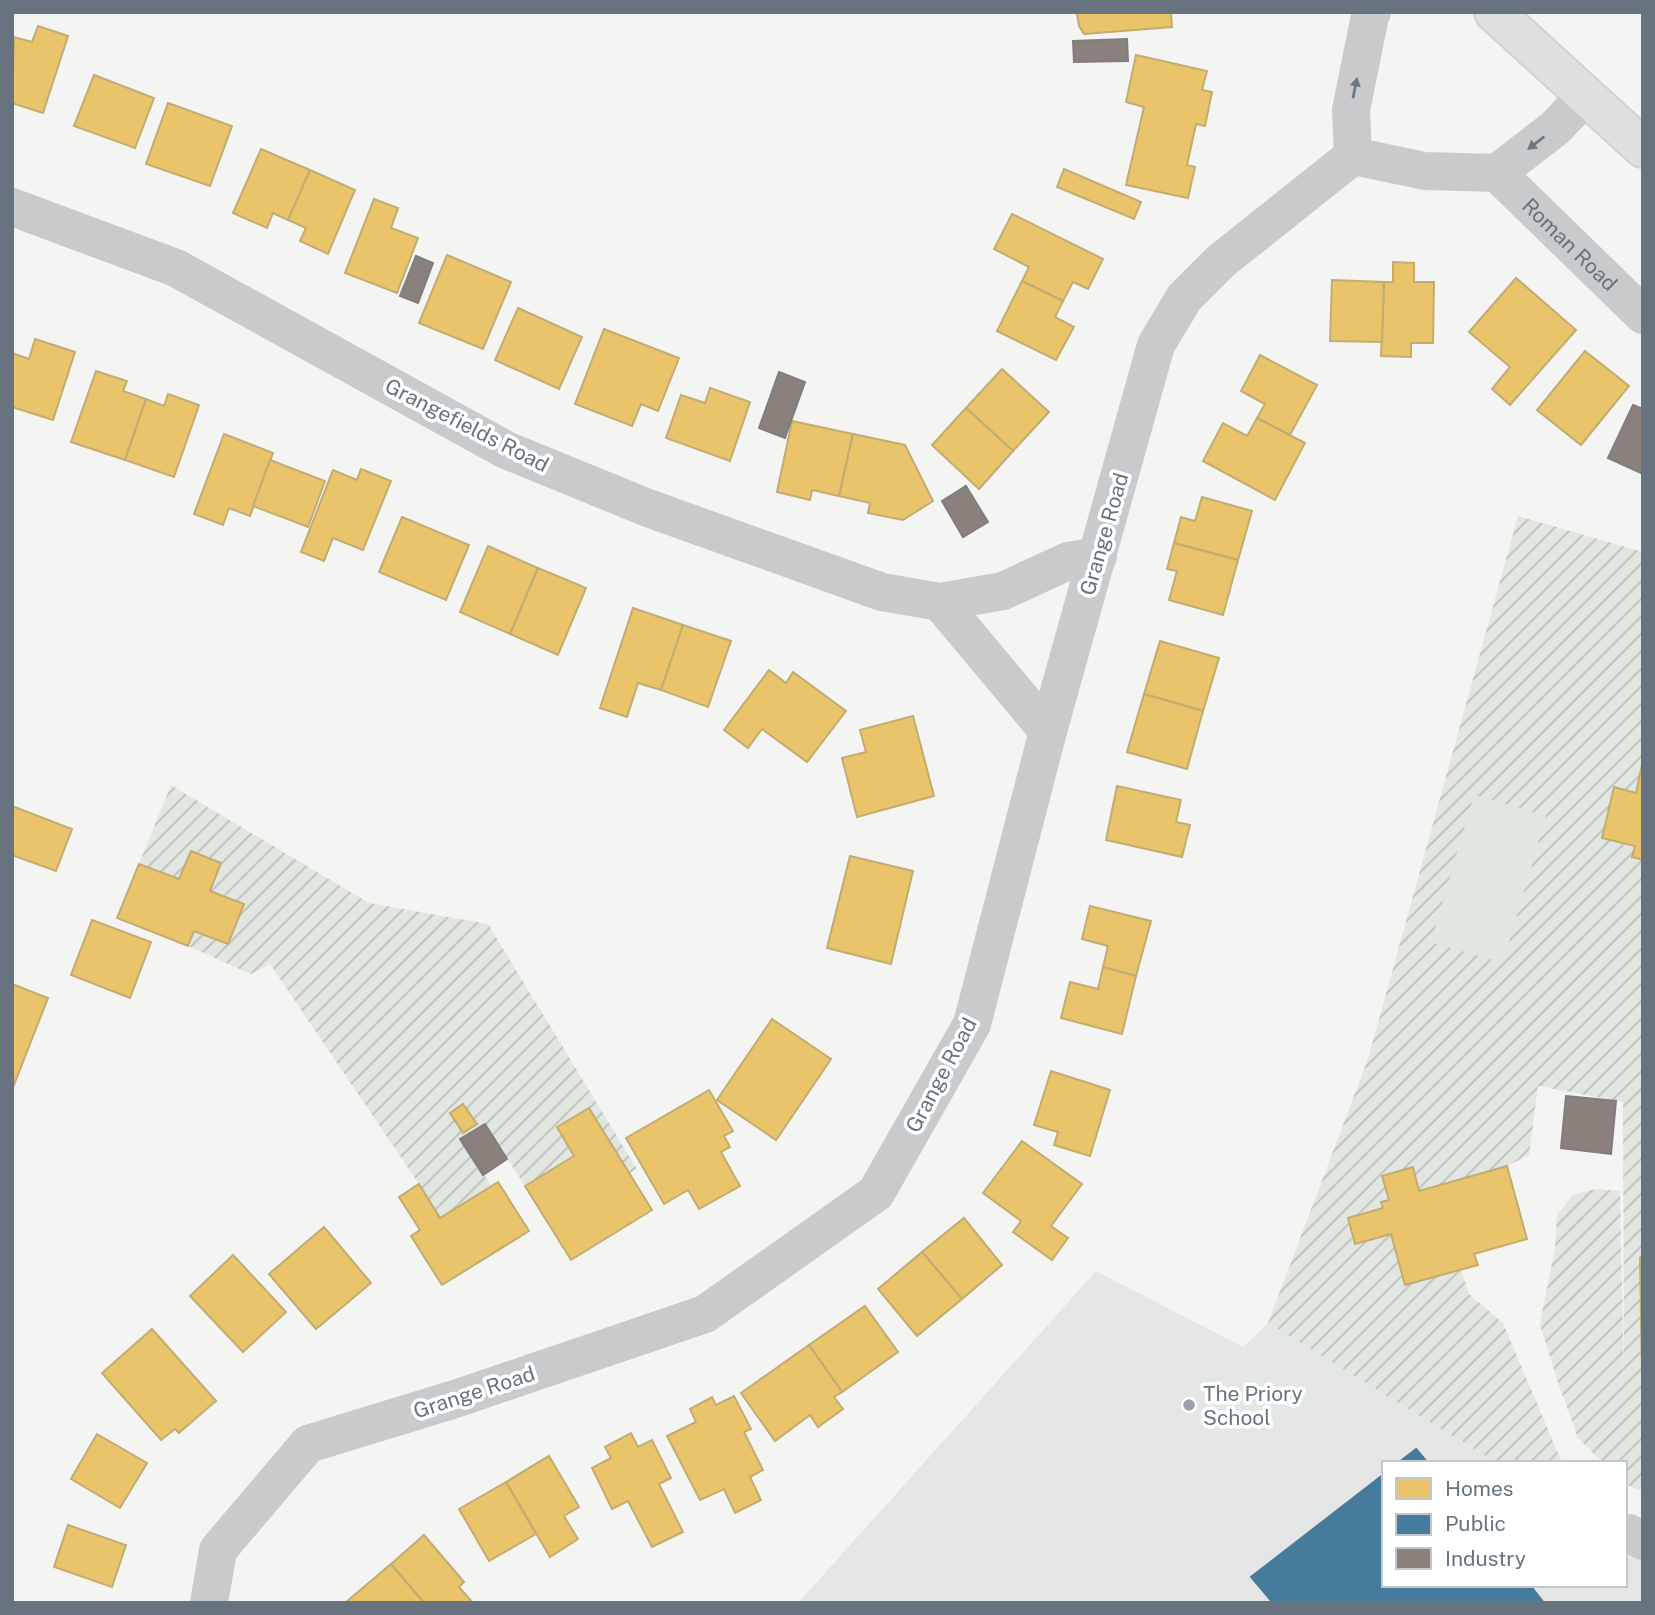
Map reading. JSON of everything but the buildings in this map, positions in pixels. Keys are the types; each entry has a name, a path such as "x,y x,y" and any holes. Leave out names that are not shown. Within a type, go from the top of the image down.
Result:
{"main road":[{"path":"1494,12 1643,148"}],"street":[{"path":"1369,13 1351,110 1353,156 1425,171 1497,173 1555,128 1585,97"},
{"name":"Grange Road","path":"209,1603 218,1549 308,1444 455,1399 705,1314 876,1193 972,1024 1048,731 1156,345 1184,298 1221,261 1353,156"},
{"name":"Roman Road","path":"1497,173 1643,315"},
{"name":"Grangefields Road","path":"12,206 176,268 506,450 648,508 882,592 940,601 1003,591 1068,561 1098,556"},
{"path":"940,601 1048,731"}],"shaded area":[{"path":"1518,516 1643,552 1643,763 1636,793 1614,788 1602,838 1635,846 1632,857 1643,860 1643,1255 1640,1258 1643,1490 1627,1485 1627,1461 1601,1461 1578,1438 1540,1324 1555,1248 1557,1215 1573,1195 1596,1189 1620,1191 1624,1384 1623,1102 1538,1086 1529,1155 1507,1166 1419,1191 1413,1167 1382,1176 1389,1200 1382,1202 1383,1208 1348,1218 1355,1244 1391,1234 1405,1285 1461,1269 1469,1294 1503,1323 1561,1461 1494,1461 1268,1323 1368,1059"},
{"path":"171,785 369,903 488,924 637,1169 630,1173 589,1108 557,1127 574,1156 525,1186 485,1125 461,1139 492,1187 440,1218 270,964 251,974 188,946 221,863 191,851 179,879 139,864"},
{"path":"1474,795 1546,816 1503,963 1431,942"},
{"name":"The Priory School","path":"1096,1271 1243,1347 1268,1323 1494,1461 1382,1461 1382,1587 1627,1587 1627,1545 1643,1556 1643,1603 798,1603"}],"place":[{"name":"The Priory School","path":"1189,1405"}]}
